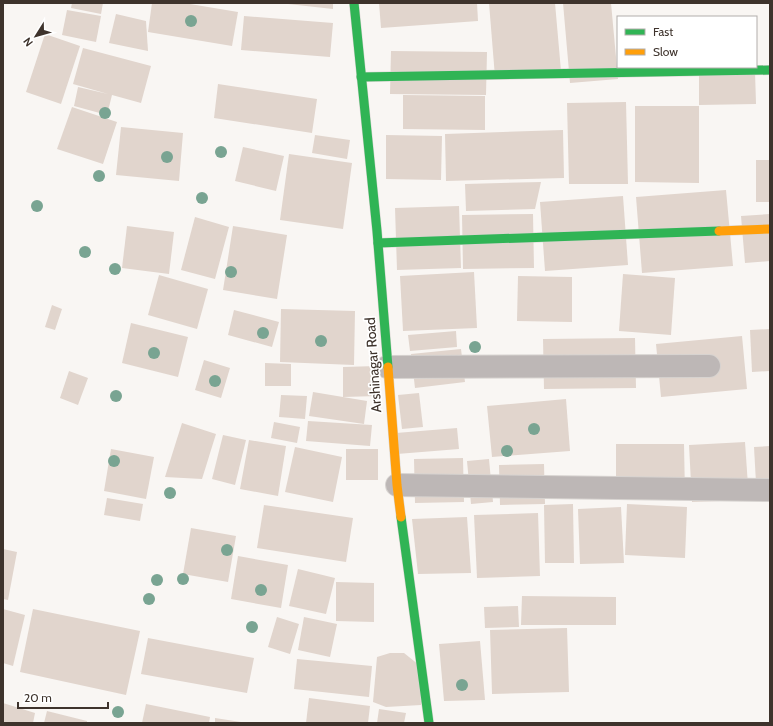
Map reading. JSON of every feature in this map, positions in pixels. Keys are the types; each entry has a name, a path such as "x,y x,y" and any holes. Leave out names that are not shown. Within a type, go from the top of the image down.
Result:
{"street":[{"name":"Arshinagar Road","path":"354,3 378,243 397,485 429,723"},
{"path":"361,77 770,70"},
{"path":"378,243 770,230"},
{"path":"388,367 709,366"},
{"path":"397,485 770,490"}],"building":[{"path":"72,3 103,3 101,14 71,8"},
{"path":"152,3 184,3 238,12 232,46 148,32"},
{"path":"333,3 333,9 288,4"},
{"path":"379,3 477,3 478,21 381,28"},
{"path":"489,3 555,3 561,71 495,77"},
{"path":"563,3 611,3 618,79 570,83"},
{"path":"67,10 101,16 96,42 62,35"},
{"path":"116,14 146,21 148,51 109,43"},
{"path":"244,16 333,23 330,57 241,50"},
{"path":"45,34 80,46 61,104 26,92"},
{"path":"83,48 151,66 141,103 112,95 107,115 74,106 78,87 108,94 73,84"},
{"path":"391,51 487,52 486,95 390,94"},
{"path":"755,71 756,104 699,105 699,72"},
{"path":"218,84 317,99 312,133 214,118"},
{"path":"403,95 485,96 485,130 403,129"},
{"path":"626,102 628,184 569,184 567,103"},
{"path":"635,106 699,106 699,183 635,182"},
{"path":"72,107 117,122 103,164 57,149"},
{"path":"121,127 183,133 179,181 116,175"},
{"path":"563,130 564,178 446,181 445,134"},
{"path":"315,135 350,140 347,159 312,153"},
{"path":"386,135 442,136 441,180 386,179"},
{"path":"243,147 284,156 276,191 235,181"},
{"path":"289,154 352,163 343,229 280,220"},
{"path":"756,160 770,160 770,202 756,202"},
{"path":"541,182 535,209 466,211 465,184"},
{"path":"726,190 733,266 642,273 636,197"},
{"path":"623,196 628,265 545,271 540,202"},
{"path":"459,206 461,268 397,270 395,208"},
{"path":"533,214 534,268 463,269 462,215"},
{"path":"770,214 770,261 745,263 741,216"},
{"path":"195,217 229,227 215,279 181,270"},
{"path":"127,226 174,232 169,274 122,268"},
{"path":"233,226 287,235 277,299 223,290"},
{"path":"474,272 477,328 403,331 400,276"},
{"path":"623,274 675,278 671,335 619,331"},
{"path":"159,275 208,289 197,329 148,315"},
{"path":"518,276 572,277 572,322 517,321"},
{"path":"52,305 62,309 55,330 45,327"},
{"path":"281,309 355,311 354,365 280,362"},
{"path":"234,310 279,322 272,347 228,335"},
{"path":"131,323 188,337 178,377 122,363"},
{"path":"770,329 770,371 752,372 750,330"},
{"path":"456,331 457,347 410,351 408,335"},
{"path":"742,336 747,389 661,397 656,344"},
{"path":"635,338 636,388 544,389 543,339"},
{"path":"461,349 465,382 415,388 411,354"},
{"path":"204,360 230,368 221,398 195,390"},
{"path":"265,363 291,364 291,386 265,386"},
{"path":"377,366 378,396 343,397 343,367"},
{"path":"69,371 88,378 78,405 60,398"},
{"path":"313,392 367,401 364,424 309,416"},
{"path":"419,393 423,427 402,429 398,395"},
{"path":"281,395 307,396 305,419 279,417"},
{"path":"566,399 570,451 492,457 487,406"},
{"path":"308,421 372,425 370,446 306,441"},
{"path":"274,422 300,427 297,443 271,438"},
{"path":"182,423 216,434 202,479 165,477"},
{"path":"457,428 459,449 397,454 396,433"},
{"path":"223,435 246,440 235,485 212,479"},
{"path":"249,440 286,446 278,496 240,489"},
{"path":"745,442 749,500 692,502 689,445"},
{"path":"616,444 684,444 685,495 616,495"},
{"path":"770,446 770,500 757,501 754,447"},
{"path":"295,447 342,457 333,502 285,492"},
{"path":"111,449 154,457 146,499 104,491"},
{"path":"346,449 378,449 378,480 346,480"},
{"path":"463,458 464,502 415,503 414,459"},
{"path":"489,459 493,502 471,504 467,461"},
{"path":"544,464 545,504 500,505 499,465"},
{"path":"107,498 143,504 140,521 104,515"},
{"path":"573,504 574,563 545,563 544,505"},
{"path":"627,504 687,507 685,558 625,555"},
{"path":"264,505 353,518 346,562 257,548"},
{"path":"621,507 624,563 580,564 578,509"},
{"path":"538,513 540,576 477,578 474,515"},
{"path":"467,517 471,573 418,574 412,519"},
{"path":"191,528 236,536 228,582 183,574"},
{"path":"3,549 17,552 8,600 3,599"},
{"path":"238,556 288,565 281,608 231,599"},
{"path":"298,569 335,578 326,614 289,606"},
{"path":"336,582 374,583 374,622 336,621"},
{"path":"522,596 616,597 616,625 521,625"},
{"path":"518,606 519,627 485,628 484,607"},
{"path":"3,609 25,615 13,666 3,663"},
{"path":"33,609 140,631 126,695 20,672"},
{"path":"277,617 299,624 290,654 268,647"},
{"path":"304,617 337,624 330,657 298,650"},
{"path":"567,628 569,692 492,694 490,630"},
{"path":"148,638 254,658 247,693 141,674"},
{"path":"480,641 485,700 444,701 439,644"},
{"path":"390,653 404,653 419,665 421,705 386,707 373,702 377,657"},
{"path":"297,659 372,666 369,697 294,689"},
{"path":"309,698 370,706 368,723 306,723"},
{"path":"3,703 35,713 33,723 3,723"},
{"path":"146,704 210,717 209,723 142,723"},
{"path":"379,709 406,713 404,723 377,723"},
{"path":"47,711 87,721 87,723 44,723"},
{"path":"215,718 241,722 241,723 215,723"}],"traffic: fast":[{"path":"354,3 377,231 388,367"},
{"path":"361,77 770,70"},
{"path":"378,243 719,231"},
{"path":"401,517 429,723"}],"traffic: slow":[{"path":"719,231 770,229"},
{"path":"388,367 397,485 401,517"}]}
